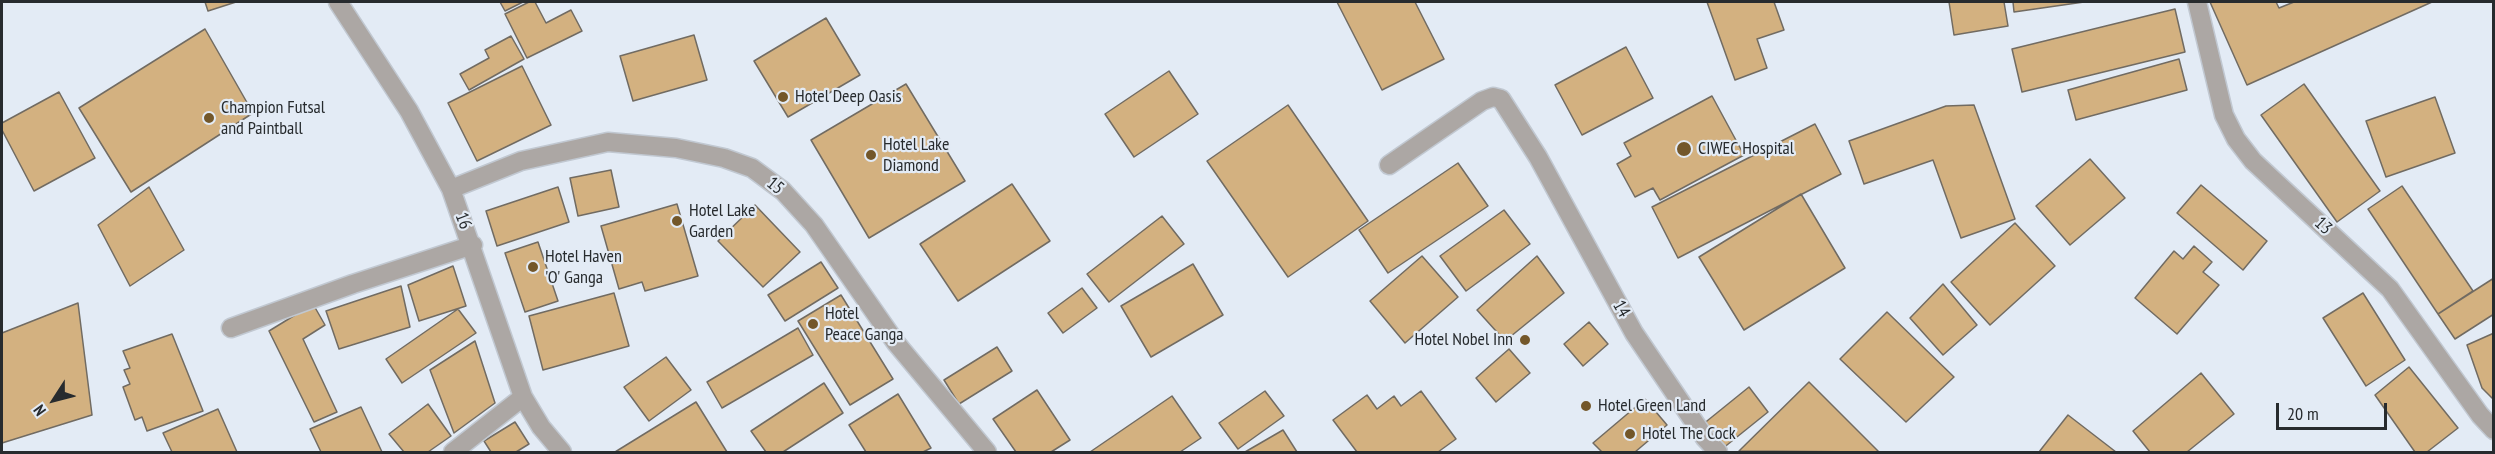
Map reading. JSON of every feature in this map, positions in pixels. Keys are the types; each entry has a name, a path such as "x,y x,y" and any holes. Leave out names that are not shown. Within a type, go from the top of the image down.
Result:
{"street":[{"name":"16","path":"338,2 409,111 451,189 523,397 541,428 562,453"},
{"name":"13","path":"2197,2 2224,114 2236,139 2253,161 2390,289 2480,416 2493,430"},
{"name":"14","path":"1389,165 1482,101 1494,96 1501,99 1538,157 1634,333 1705,438 1718,453"},
{"name":"15","path":"451,189 521,161 608,142 676,148 724,158 752,168 783,191 814,225 896,343 987,453"},
{"path":"231,328 353,284 472,245"},
{"path":"453,453 523,397"}],"building":[{"path":"205,2 236,2 208,11"},
{"path":"500,2 523,2 505,11"},
{"path":"529,2 535,2 546,23 571,10 582,31 527,58 505,14"},
{"path":"1337,2 1415,2 1444,59 1382,90"},
{"path":"1707,2 1774,2 1784,30 1757,39 1767,68 1735,80"},
{"path":"1949,2 2004,2 2008,26 1954,35"},
{"path":"2013,2 2084,2 2014,12"},
{"path":"2210,2 2276,2 2279,8 2294,2 2432,2 2247,85"},
{"path":"2175,9 2185,52 2022,92 2012,49"},
{"path":"826,18 860,75 788,117 754,61"},
{"path":"205,29 253,113 131,192 79,108"},
{"path":"694,35 707,80 633,101 620,56"},
{"path":"511,36 524,59 469,90 460,74 489,58 485,50"},
{"path":"1626,47 1653,98 1582,135 1555,85"},
{"path":"2179,59 2187,90 2076,120 2068,90"},
{"path":"522,66 551,125 477,161 448,103"},
{"path":"1169,71 1198,114 1134,157 1105,114"},
{"path":"906,84 965,181 869,238 811,140"},
{"path":"2304,84 2380,191 2337,222 2261,115"},
{"path":"59,92 95,158 34,191 2,130 2,123"},
{"name":"CIWEC Hospital","path":"1712,96 1744,155 1660,200 1653,188 1635,197 1617,164 1631,156 1624,143"},
{"path":"2435,97 2455,153 2386,177 2366,121"},
{"path":"1288,105 1368,221 1288,277 1207,161"},
{"path":"1974,105 2015,219 1961,238 1933,160 1864,184 1849,141 1946,106"},
{"path":"1815,124 1841,174 1678,258 1652,207"},
{"path":"2090,159 2125,198 2070,245 2036,206"},
{"path":"1458,163 1488,206 1388,273 1359,230"},
{"path":"611,170 619,207 578,216 570,178"},
{"path":"1012,184 1050,241 958,301 920,244"},
{"path":"2201,185 2267,241 2243,270 2177,213"},
{"path":"2402,186 2473,291 2438,314 2368,209"},
{"path":"149,187 184,250 130,286 98,225"},
{"path":"558,187 569,222 497,246 486,211"},
{"path":"1801,194 1845,268 1744,330 1699,257"},
{"path":"677,204 698,276 645,291 642,282 619,289 601,226"},
{"path":"755,205 800,252 763,287 718,241"},
{"path":"1504,210 1530,244 1466,291 1440,256"},
{"path":"1162,216 1184,244 1109,302 1087,274"},
{"path":"2015,223 2055,266 1990,325 1951,282"},
{"path":"538,242 558,301 525,312 505,253"},
{"path":"2194,246 2212,262 2203,272 2219,285 2177,334 2135,298 2174,251 2183,259"},
{"path":"1422,256 1458,297 1405,343 1370,301"},
{"path":"1537,256 1564,293 1505,341 1477,310"},
{"path":"821,262 838,288 785,321 768,295"},
{"path":"1193,264 1223,315 1151,357 1121,306"},
{"path":"453,266 466,306 419,321 408,285"},
{"path":"2494,278 2494,314 2455,339 2438,314"},
{"path":"1943,284 1977,325 1943,355 1910,318"},
{"path":"401,286 410,327 339,349 326,311"},
{"path":"1082,288 1097,308 1063,333 1048,313"},
{"path":"614,293 629,346 543,370 529,316"},
{"path":"2363,293 2405,360 2366,386 2323,318"},
{"path":"841,295 893,379 850,405 798,321"},
{"path":"78,303 92,415 2,443 2,333"},
{"path":"313,304 325,325 303,339 337,412 314,422 269,331"},
{"path":"458,309 476,333 402,383 386,359"},
{"path":"1887,312 1954,377 1906,422 1840,359"},
{"path":"1589,322 1608,344 1583,366 1564,344"},
{"path":"798,328 813,355 722,408 707,382"},
{"path":"2494,333 2494,400 2482,388 2467,345"},
{"path":"172,334 203,411 147,431 142,417 135,420 123,387 130,384 124,370 130,368 123,351"},
{"path":"475,341 495,403 454,433 430,370"},
{"path":"997,347 1012,371 959,404 944,380"},
{"path":"1509,349 1530,373 1496,402 1476,378"},
{"path":"666,357 691,390 649,421 624,387"},
{"path":"2409,367 2458,428 2427,452 2415,452 2375,395"},
{"path":"2201,373 2234,414 2187,452 2150,452 2133,431"},
{"path":"1809,382 1879,452 1739,451"},
{"path":"824,383 843,413 783,452 766,452 751,431"},
{"path":"1749,387 1768,412 1722,449 1702,425"},
{"path":"1037,390 1070,440 1051,452 1016,452 993,419"},
{"path":"1265,391 1284,416 1238,449 1219,423"},
{"path":"1421,391 1456,439 1438,452 1357,452 1333,420 1367,395 1377,409 1394,396 1401,406"},
{"path":"898,394 931,448 923,452 866,452 849,425"},
{"path":"1172,396 1201,438 1180,452 1090,452"},
{"name":"Hotel The Cock","path":"1645,399 1667,425 1635,452 1602,452 1593,443"},
{"path":"696,402 727,452 615,452"},
{"path":"428,404 451,436 428,452 404,452 389,434"},
{"path":"361,407 382,452 321,452 310,429"},
{"path":"218,409 237,452 172,452 163,433"},
{"path":"2068,415 2116,452 2039,452"},
{"path":"515,422 529,444 516,452 491,452 484,441"},
{"path":"1283,430 1297,452 1245,452"}],"place":[{"name":"Hotel Deep Oasis","path":"783,97"},
{"name":"Champion Futsal and Paintball","path":"209,118"},
{"name":"CIWEC Hospital","path":"1684,149"},
{"name":"Hotel Lake Diamond","path":"871,155"},
{"name":"Hotel Lake Garden","path":"677,221"},
{"name":"Hotel Haven 'O' Ganga","path":"533,267"},
{"name":"Hotel Peace Ganga","path":"813,324"},
{"name":"Hotel Nobel Inn","path":"1525,340"},
{"name":"Hotel Green Land","path":"1586,406"},
{"name":"Hotel The Cock","path":"1630,434"}]}
